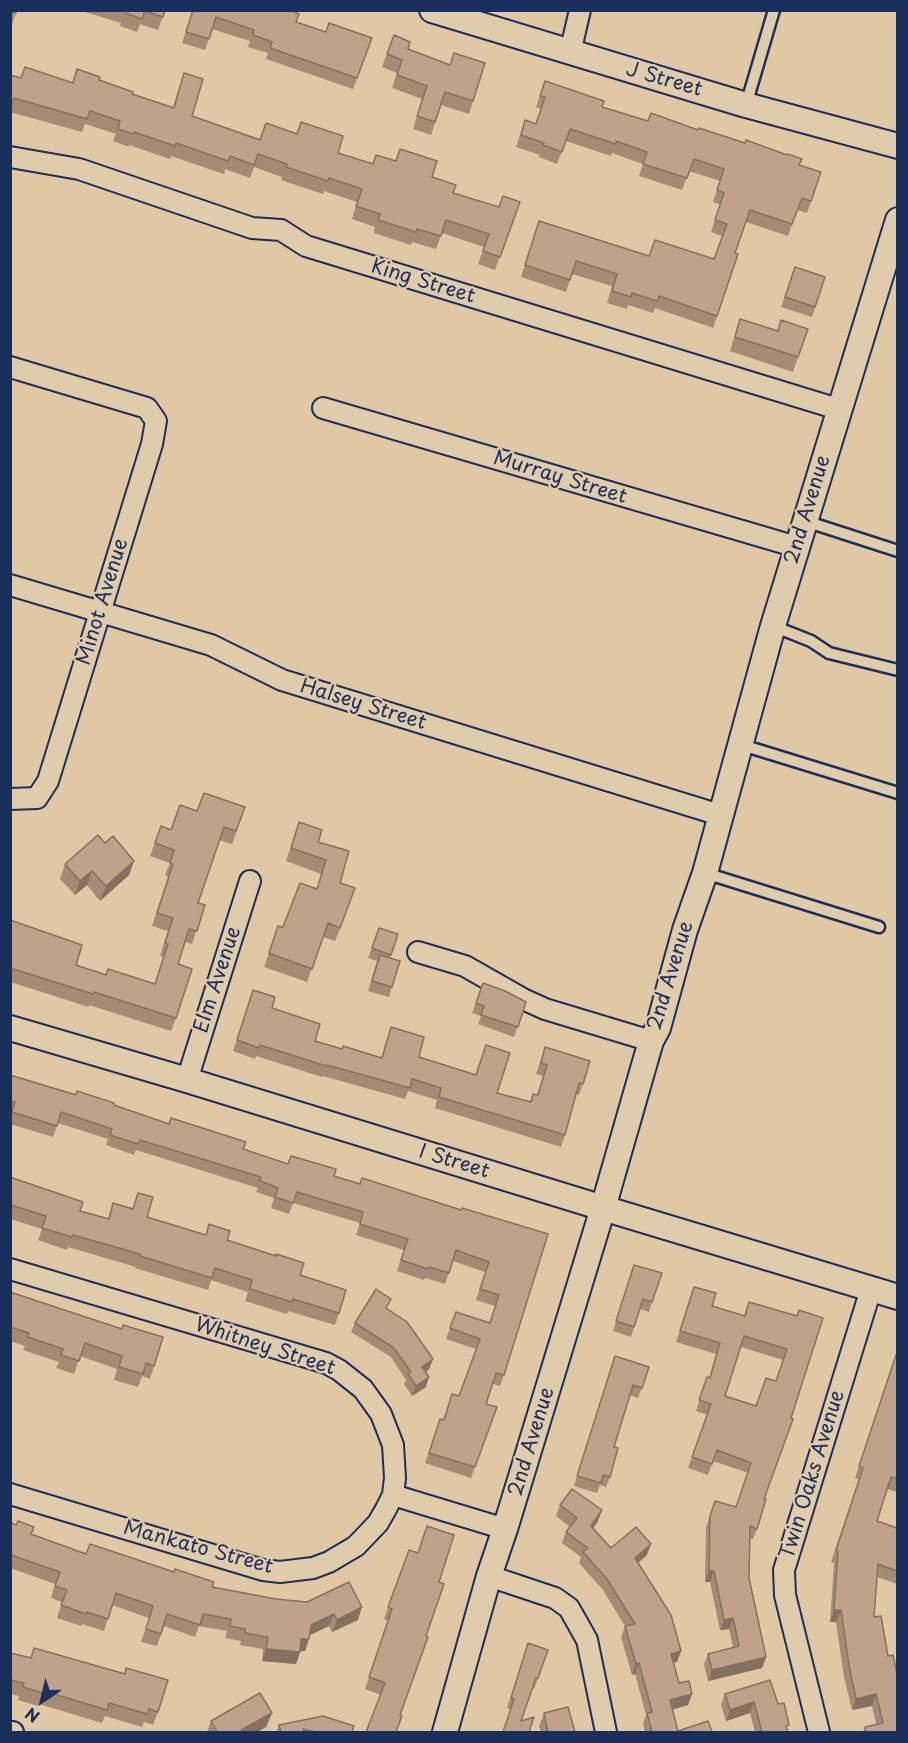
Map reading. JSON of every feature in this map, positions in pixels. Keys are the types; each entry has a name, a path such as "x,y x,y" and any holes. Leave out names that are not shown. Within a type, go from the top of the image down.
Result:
{"street":[{"name":"J Street","path":"432,10 746,105 897,146"},
{"path":"570,53 580,10"},
{"name":"King Street","path":"10,157 79,169 252,228 281,230 306,246 838,409"},
{"name":"2nd Avenue","path":"445,1732 489,1576 603,1208 651,1041 658,1028 685,930 705,873 773,626 897,220"},
{"name":"Minot Avenue","path":"10,367 147,408 156,421 152,444 48,781 38,798 10,799"},
{"name":"Murray Street","path":"323,408 797,548"},
{"name":"Halsey Street","path":"10,585 211,645 282,680 720,815"},
{"name":"Elm Avenue","path":"187,1080 250,881"},
{"path":"418,952 465,966 545,1009 651,1041"},
{"name":"I Street","path":"10,1028 897,1297"},
{"name":"Whitney Street","path":"10,1269 326,1363 339,1370 357,1383 373,1401 388,1429 395,1461 393,1495"},
{"name":"Twin Oaks Avenue","path":"819,1732 785,1595 784,1570 871,1289"},
{"name":"Mankato Street","path":"10,1494 263,1570 280,1572 313,1568 329,1562 356,1546 378,1523 393,1495"},
{"path":"393,1495 505,1529"},
{"path":"489,1576 555,1598 569,1608 587,1640 606,1732"}],"lane":[{"path":"746,105 774,10"},
{"path":"805,521 897,551"},
{"path":"773,626 811,641 829,653 897,670"},
{"path":"742,745 897,793"},
{"path":"705,873 879,927"}],"building":[{"path":"125,10 165,10 163,17 145,11 142,19 125,13"},
{"path":"193,10 290,10 299,14 296,22 326,32 329,23 372,38 357,78 270,48 272,42 253,35 254,30 216,17 209,39 186,32"},
{"path":"394,35 410,42 408,49 450,65 454,53 485,63 473,101 445,92 435,122 417,116 427,86 397,75 402,60 387,54"},
{"path":"25,67 73,83 77,69 100,77 99,80 133,92 132,94 174,108 184,73 203,79 192,116 260,140 266,123 297,134 301,122 343,136 338,153 373,164 376,155 396,161 400,149 437,161 432,177 456,185 453,193 499,207 503,196 520,202 500,257 483,251 489,234 446,220 441,236 417,229 416,232 378,220 380,214 356,206 362,189 286,167 287,164 258,154 254,165 230,156 228,161 176,143 175,146 118,129 120,121 90,111 87,119 14,98 10,108 10,75 21,78"},
{"path":"545,81 604,101 602,107 648,121 651,113 698,130 699,128 745,143 746,140 802,159 799,165 821,172 811,201 802,198 792,224 750,210 717,316 659,296 657,301 632,293 631,297 612,291 617,274 576,261 570,280 525,265 539,221 649,256 655,240 714,259 727,224 715,220 724,193 717,190 724,169 694,159 687,178 643,164 647,152 570,129 562,152 521,135 525,120 536,124 545,97 540,96"},
{"path":"795,267 825,277 815,307 785,297"},
{"path":"740,319 778,331 781,320 808,329 798,357 735,337"},
{"path":"204,793 245,807 236,831 224,827 198,903 205,905 197,931 189,929 178,964 192,969 176,1018 10,968 10,920 82,945 76,965 106,975 108,969 155,984 168,944 165,943 173,918 157,913 173,864 170,863 174,850 155,843 161,826 171,830 180,805 197,811"},
{"path":"299,822 322,830 318,842 349,851 340,883 355,888 340,928 328,923 312,969 269,953 278,926 283,927 300,883 317,889 326,860 291,848"},
{"path":"98,835 105,843 113,836 134,861 106,886 92,871 80,881 65,864"},
{"path":"379,928 398,934 391,955 372,948"},
{"path":"380,955 400,961 392,987 372,981"},
{"path":"483,983 526,1002 518,1027 481,1015 484,1006 476,1003"},
{"path":"253,990 275,997 272,1008 320,1024 315,1041 342,1049 343,1046 382,1058 391,1027 424,1037 419,1057 476,1075 486,1045 510,1053 497,1093 531,1102 533,1094 538,1095 547,1065 541,1063 545,1047 590,1061 583,1084 579,1083 565,1135 439,1097 441,1088 412,1079 410,1088 326,1066 260,1045 259,1048 237,1040"},
{"path":"10,1075 76,1095 77,1091 169,1124 171,1118 246,1142 243,1149 288,1164 291,1156 336,1169 334,1176 360,1184 362,1178 461,1210 462,1208 548,1234 504,1375 496,1373 486,1404 497,1407 475,1467 429,1453 440,1419 444,1420 452,1394 459,1396 480,1339 450,1328 456,1312 490,1323 499,1295 480,1289 489,1262 456,1250 449,1273 429,1267 428,1269 401,1260 408,1239 360,1224 363,1212 297,1192 293,1203 275,1197 278,1188 260,1181 261,1177 140,1140 138,1144 110,1135 112,1129 61,1112 57,1126 12,1112 15,1102 10,1101"},
{"path":"10,1177 83,1202 80,1211 109,1219 113,1203 133,1209 138,1193 153,1197 147,1217 206,1235 209,1224 230,1231 227,1240 304,1263 300,1275 346,1290 339,1313 250,1289 252,1280 215,1268 212,1278 140,1256 140,1254 42,1228 46,1216 11,1205 10,1208"},
{"path":"634,1265 662,1273 652,1302 643,1299 634,1327 616,1321"},
{"path":"694,1287 716,1293 712,1306 745,1316 749,1302 797,1316 799,1310 823,1318 791,1418 793,1419 764,1499 766,1499 757,1529 750,1526 749,1578 766,1657 712,1670 708,1654 739,1646 733,1618 724,1620 714,1571 709,1571 710,1516 715,1501 736,1507 751,1463 717,1450 712,1464 692,1457 711,1404 699,1400 707,1377 710,1378 720,1343 680,1331","holes":["744,1336 787,1349 776,1381 766,1378 756,1406 725,1396"]},
{"path":"376,1289 391,1299 386,1308 407,1322 433,1359 422,1367 429,1377 416,1386 408,1374 411,1372 394,1348 355,1323"},
{"path":"10,1292 122,1329 123,1325 163,1337 154,1366 146,1363 143,1374 119,1367 122,1356 85,1343 79,1361 61,1355 63,1349 28,1337 29,1333 10,1327"},
{"path":"897,1352 897,1479 891,1477 877,1521 897,1528 897,1571 878,1564 874,1617 881,1616 888,1656 893,1655 897,1674 897,1732 866,1732 865,1727 883,1723 876,1694 856,1699 841,1610 834,1610 838,1551 836,1550 863,1468 859,1466"},
{"path":"615,1356 649,1367 642,1388 633,1385 614,1447 618,1448 610,1477 603,1475 601,1483 577,1476"},
{"path":"572,1489 602,1510 591,1526 611,1548 636,1527 651,1544 635,1558 671,1615 681,1651 671,1654 679,1683 689,1681 692,1694 670,1700 678,1731 708,1721 712,1732 652,1732 647,1713 652,1712 639,1663 636,1664 625,1626 635,1624 607,1579 583,1552 588,1548 566,1532 577,1518 560,1505"},
{"path":"18,1521 34,1527 31,1534 86,1554 90,1544 174,1572 175,1569 214,1582 212,1587 276,1599 307,1602 349,1582 362,1607 337,1620 334,1614 311,1625 309,1639 301,1639 300,1652 266,1649 268,1637 245,1633 245,1629 230,1626 231,1619 203,1614 200,1625 167,1614 161,1634 146,1629 153,1606 116,1593 108,1619 61,1605 67,1590 55,1586 60,1572 10,1556 10,1522 16,1525"},
{"path":"427,1526 454,1535 439,1582 444,1584 396,1732 366,1732 385,1683 369,1677 392,1609 388,1607 409,1550 418,1553"},
{"path":"528,1643 548,1650 521,1721 534,1717 529,1732 503,1732 514,1699 511,1698"},
{"path":"34,1648 125,1674 126,1668 168,1680 158,1712 149,1709 147,1714 109,1703 107,1710 23,1687 24,1683 10,1680 10,1653 31,1658"},
{"path":"770,1680 778,1704 784,1703 789,1725 786,1726 788,1732 762,1732 754,1702 730,1710 725,1694"},
{"path":"260,1693 272,1713 241,1730 243,1732 217,1732 211,1721"},
{"path":"568,1707 575,1732 548,1732 544,1713"},
{"path":"323,1716 354,1726 352,1732 315,1732 303,1729 304,1732 281,1732 279,1725"}]}
